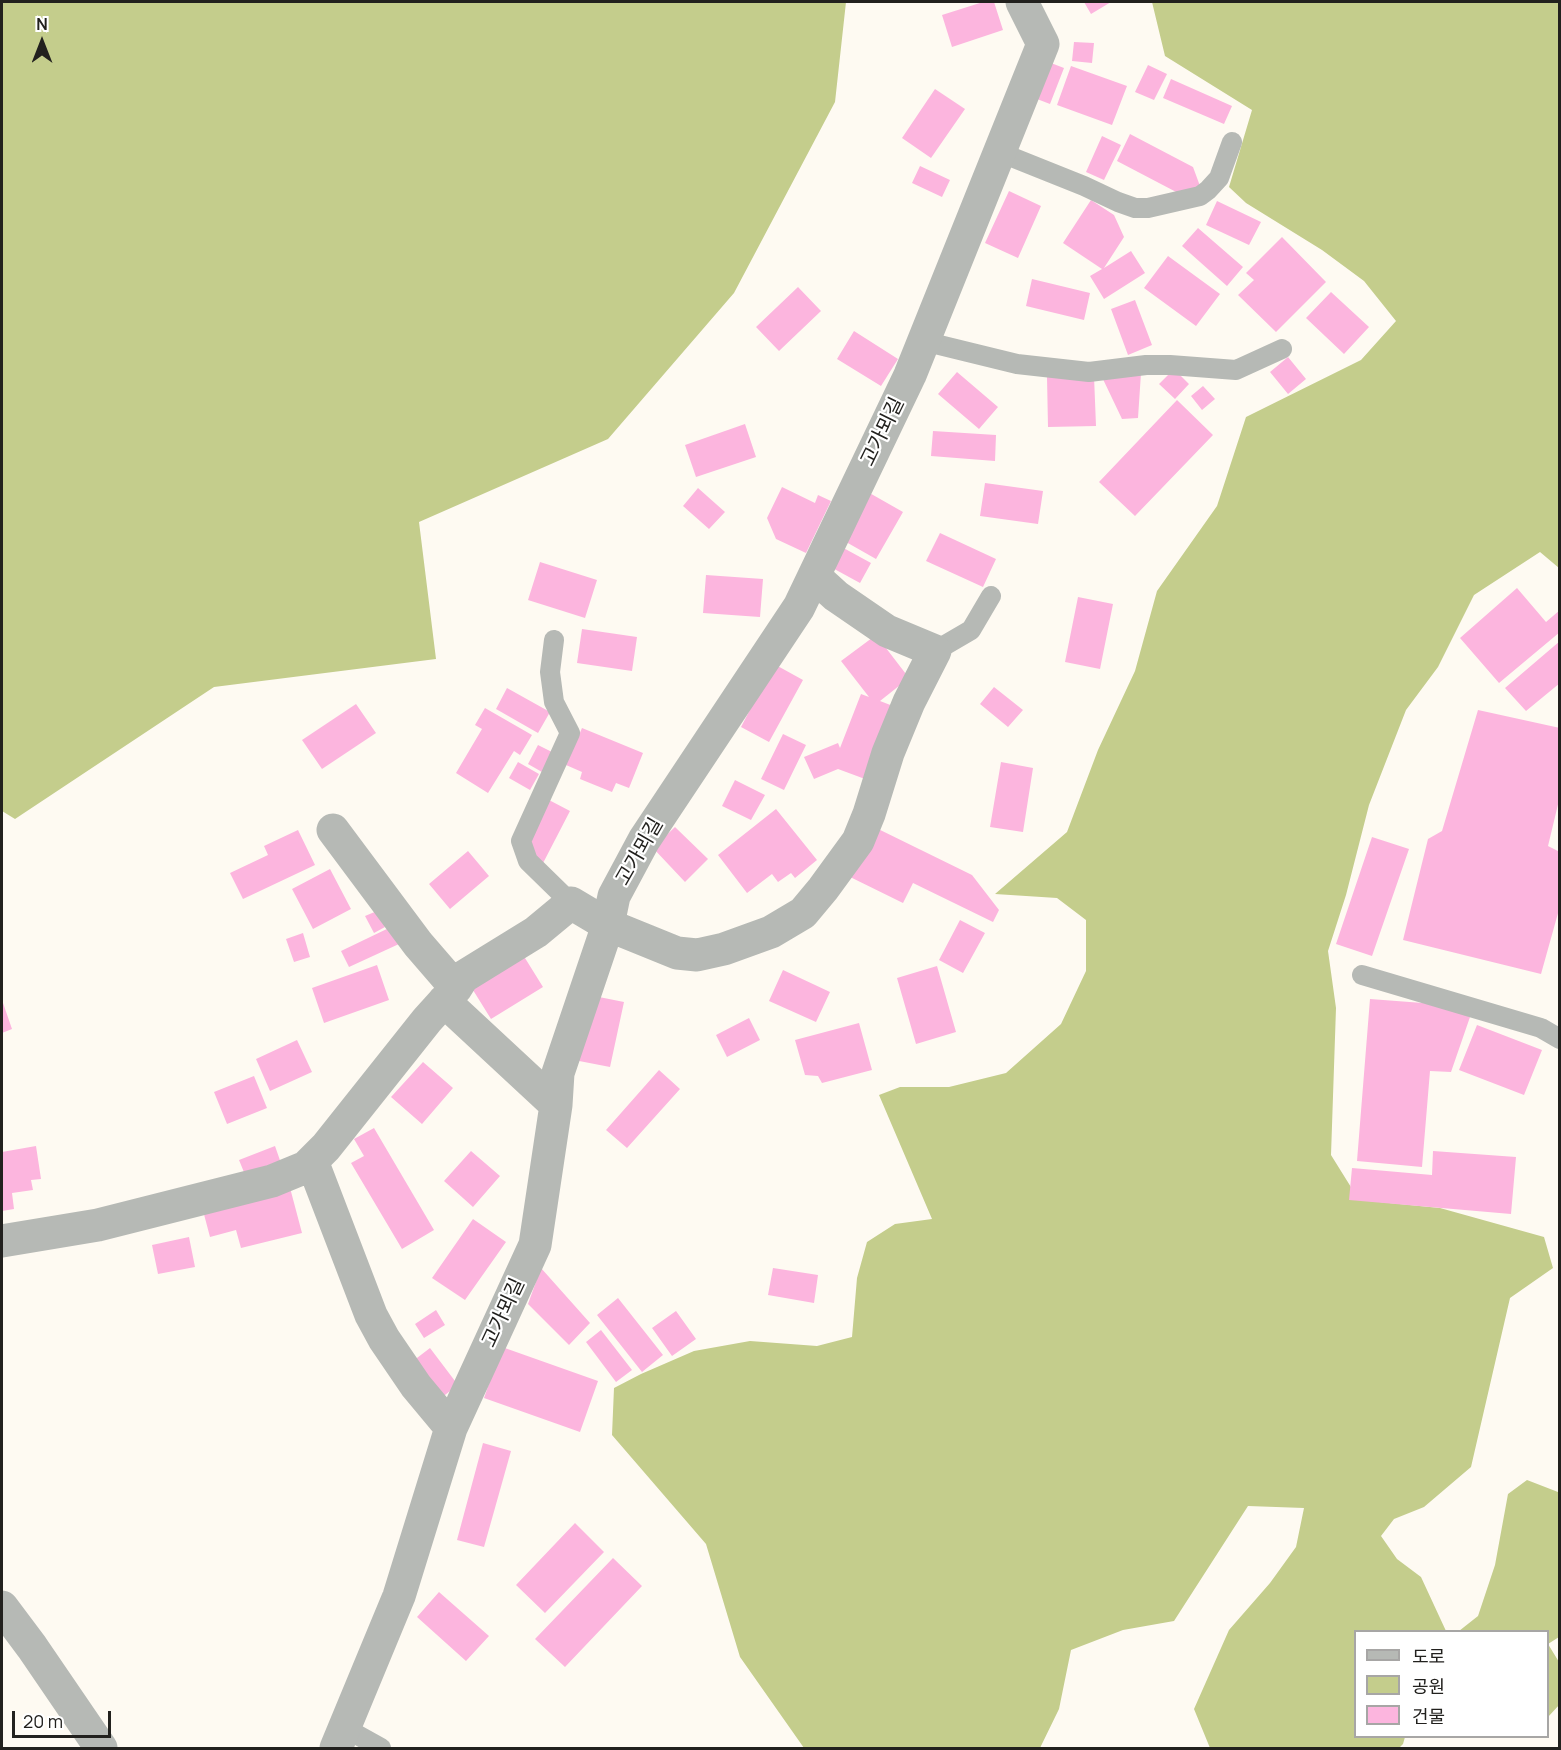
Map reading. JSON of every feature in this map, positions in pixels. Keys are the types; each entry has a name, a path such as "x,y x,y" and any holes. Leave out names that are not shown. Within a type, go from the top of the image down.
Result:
{"street":[{"name":"고가뫼길","path":"340,1738 399,1596 451,1428 535,1245 556,1105 558,1073 608,925 614,896 644,840 799,607 910,375 1043,44 1022,2"},
{"path":"2,1241 98,1225 272,1181 306,1167 326,1147 463,977 536,932 571,903 608,925 677,953 697,955 724,949 771,932 803,913 858,841 888,753 909,702 935,651 887,631 836,596 814,576"},
{"path":"333,830 412,936 450,995 556,1105"},
{"path":"312,1161 371,1315 384,1339 416,1386 451,1428"},
{"path":"2,1607 101,1749"}],"lane":[{"path":"999,152 1118,202 1134,208 1148,208 1200,196 1208,190 1219,178 1232,142"},
{"path":"923,341 1017,364 1089,372 1146,365 1236,370 1282,349"},
{"path":"935,651 971,630 991,596"},
{"path":"554,640 550,672 554,702 570,733 521,841 528,861 571,903"},
{"path":"1362,975 1541,1028 1560,1039"},
{"path":"340,1738 381,1749"}],"green space":[{"path":"2,2 846,2 835,102 734,293 608,439 419,522 436,659 214,687 15,819 2,811"},
{"path":"1152,2 1559,2 1559,568 1540,552 1474,595 1438,667 1406,710 1369,805 1346,895 1328,951 1336,1008 1331,1155 1359,1200 1440,1208 1544,1237 1553,1268 1510,1298 1471,1467 1424,1507 1394,1519 1381,1536 1397,1559 1421,1577 1446,1630 1354,1630 1354,1738 1405,1738 1399,1748 1210,1748 1194,1709 1229,1630 1270,1583 1296,1547 1304,1508 1248,1506 1174,1621 1123,1630 1071,1650 1059,1709 1040,1748 804,1748 740,1657 706,1544 612,1435 614,1388 694,1351 750,1341 817,1346 852,1337 857,1278 867,1242 895,1224 932,1219 879,1095 900,1087 949,1087 1006,1073 1061,1024 1086,971 1086,920 1057,898 995,894 1067,832 1098,750 1135,671 1157,591 1217,506 1246,417 1361,360 1396,321 1364,281 1322,250 1246,203 1229,187 1252,110 1165,56"},
{"path":"1527,1480 1558,1492 1559,1495 1559,1637 1549,1643 1549,1630 1460,1630 1478,1616 1495,1565 1508,1494"},
{"path":"1549,1646 1559,1662 1560,1704 1549,1716"}],"building":[{"path":"983,2 994,2 1003,30 952,47 942,15"},
{"path":"1084,2 1111,2 1091,14"},
{"path":"1074,42 1094,43 1092,63 1072,61"},
{"path":"1051,63 1064,68 1050,104 1037,99"},
{"path":"1148,65 1167,74 1154,100 1135,92"},
{"path":"1071,66 1127,86 1112,125 1057,105"},
{"path":"1171,79 1232,106 1224,124 1163,98"},
{"path":"935,89 965,109 931,158 902,138"},
{"path":"1130,134 1193,167 1200,186 1180,194 1117,161"},
{"path":"1102,136 1121,145 1104,180 1086,172"},
{"path":"920,166 950,180 942,197 912,183"},
{"path":"1009,191 1041,206 1018,258 985,243"},
{"path":"1091,200 1114,215 1124,237 1104,268 1131,251 1145,273 1104,299 1090,276 1102,269 1063,243"},
{"path":"1217,201 1261,222 1249,245 1206,225"},
{"path":"1198,228 1243,267 1227,286 1182,246"},
{"path":"1282,237 1326,282 1276,332 1238,295 1254,280 1246,273"},
{"path":"1168,256 1220,294 1196,326 1144,288"},
{"path":"1032,279 1090,293 1084,320 1026,306"},
{"path":"798,287 821,311 779,351 756,327"},
{"path":"1331,292 1369,327 1344,354 1306,318"},
{"path":"1135,300 1152,345 1128,355 1111,309"},
{"path":"854,331 898,359 881,386 837,359"},
{"path":"1288,357 1306,379 1288,394 1270,372"},
{"path":"1174,369 1189,384 1175,399 1159,384"},
{"path":"957,372 998,407 979,429 938,394"},
{"path":"1141,373 1138,418 1122,419 1101,375"},
{"path":"1094,376 1096,426 1048,427 1047,377"},
{"path":"1203,386 1215,399 1202,410 1191,396"},
{"path":"1177,400 1213,435 1135,516 1099,482"},
{"path":"745,424 756,457 696,477 685,445"},
{"path":"933,431 996,435 995,461 931,456"},
{"path":"985,483 1043,491 1038,524 980,516"},
{"path":"782,487 815,503 818,495 831,501 806,553 776,539 767,518"},
{"path":"698,488 725,512 709,529 683,506"},
{"path":"866,491 903,512 876,559 839,538"},
{"path":"940,533 996,559 983,587 926,561"},
{"path":"838,545 871,563 860,583 827,565"},
{"path":"540,562 597,580 585,618 528,600"},
{"path":"706,575 763,579 760,617 703,613"},
{"path":"1517,588 1546,622 1560,610 1560,632 1499,683 1460,638"},
{"path":"1078,597 1113,604 1100,669 1065,662"},
{"path":"582,629 637,637 632,671 577,663"},
{"path":"876,635 909,678 880,701 893,706 865,779 838,769 814,779 804,757 838,743 840,748 861,694 869,697 841,661"},
{"path":"1560,641 1560,683 1526,711 1505,688"},
{"path":"774,664 803,680 769,742 741,727"},
{"path":"994,687 1023,710 1008,727 980,704"},
{"path":"507,688 550,712 538,733 496,709"},
{"path":"356,704 376,733 322,769 302,740"},
{"path":"485,708 532,735 520,755 514,751 488,793 456,773 482,729 475,725"},
{"path":"1478,710 1560,728 1560,796 1548,846 1560,852 1560,906 1541,974 1403,940 1428,839 1442,831"},
{"path":"582,728 643,753 629,788 616,783 612,792 580,779 582,772 566,765"},
{"path":"783,734 806,745 784,790 761,779"},
{"path":"538,745 552,752 542,772 528,764"},
{"path":"518,762 539,774 530,790 509,778"},
{"path":"1001,762 1033,768 1023,832 990,827"},
{"path":"735,780 765,795 751,820 722,806"},
{"path":"549,800 570,811 541,867 528,840"},
{"path":"776,809 817,860 795,878 791,873 778,882 772,874 747,893 718,855"},
{"path":"868,824 972,875 999,910 993,922 913,883 903,903 844,874"},
{"path":"675,827 708,859 685,882 653,848"},
{"path":"298,830 315,865 243,899 230,873 268,855 264,846"},
{"path":"1372,837 1409,849 1372,956 1336,944"},
{"path":"468,851 489,876 450,909 429,884"},
{"path":"330,869 351,909 313,929 292,889"},
{"path":"377,911 385,927 374,933 365,916"},
{"path":"960,920 985,933 963,973 939,960"},
{"path":"391,927 399,944 349,967 341,951"},
{"path":"303,933 310,957 294,962 286,939"},
{"path":"520,950 543,987 491,1019 468,982"},
{"path":"377,965 389,1000 324,1023 312,988"},
{"path":"937,966 956,1032 916,1044 897,978"},
{"path":"783,970 830,992 816,1022 769,1001"},
{"path":"589,995 624,1002 610,1067 574,1060"},
{"path":"1370,999 1436,1004 1470,1017 1451,1072 1430,1071 1422,1167 1357,1161"},
{"path":"2,1000 12,1029 2,1033"},
{"path":"749,1018 760,1040 727,1057 716,1035"},
{"path":"859,1023 872,1070 822,1083 818,1076 805,1075 795,1040"},
{"path":"1477,1025 1542,1050 1524,1095 1459,1070"},
{"path":"297,1040 312,1072 270,1091 256,1059"},
{"path":"423,1062 453,1088 422,1124 391,1097"},
{"path":"659,1070 680,1089 627,1148 606,1130"},
{"path":"254,1076 267,1108 227,1124 214,1092"},
{"path":"374,1128 434,1230 402,1249 351,1163 364,1156 354,1139"},
{"path":"36,1146 41,1179 31,1180 33,1190 12,1193 14,1209 2,1211 2,1152"},
{"path":"275,1146 283,1169 248,1182 239,1160"},
{"path":"471,1151 500,1176 473,1207 444,1181"},
{"path":"1433,1151 1516,1157 1511,1214 1349,1200 1352,1168 1432,1175"},
{"path":"289,1184 302,1233 241,1248 236,1230 210,1237 201,1203"},
{"path":"473,1219 506,1242 465,1300 432,1278"},
{"path":"189,1237 195,1267 158,1274 152,1245"},
{"path":"541,1268 590,1323 569,1345 528,1304"},
{"path":"773,1268 818,1275 814,1303 768,1295"},
{"path":"618,1298 663,1355 642,1372 597,1315"},
{"path":"436,1310 445,1325 424,1338 415,1324"},
{"path":"676,1311 696,1339 672,1356 652,1328"},
{"path":"601,1330 632,1370 616,1382 586,1342"},
{"path":"502,1347 598,1381 580,1432 484,1398"},
{"path":"430,1348 458,1385 441,1398 413,1361"},
{"path":"483,1443 511,1451 484,1547 457,1540"},
{"path":"575,1523 604,1552 545,1613 516,1585"},
{"path":"613,1558 642,1586 565,1667 535,1639"},
{"path":"439,1592 489,1636 466,1661 417,1617"}]}
